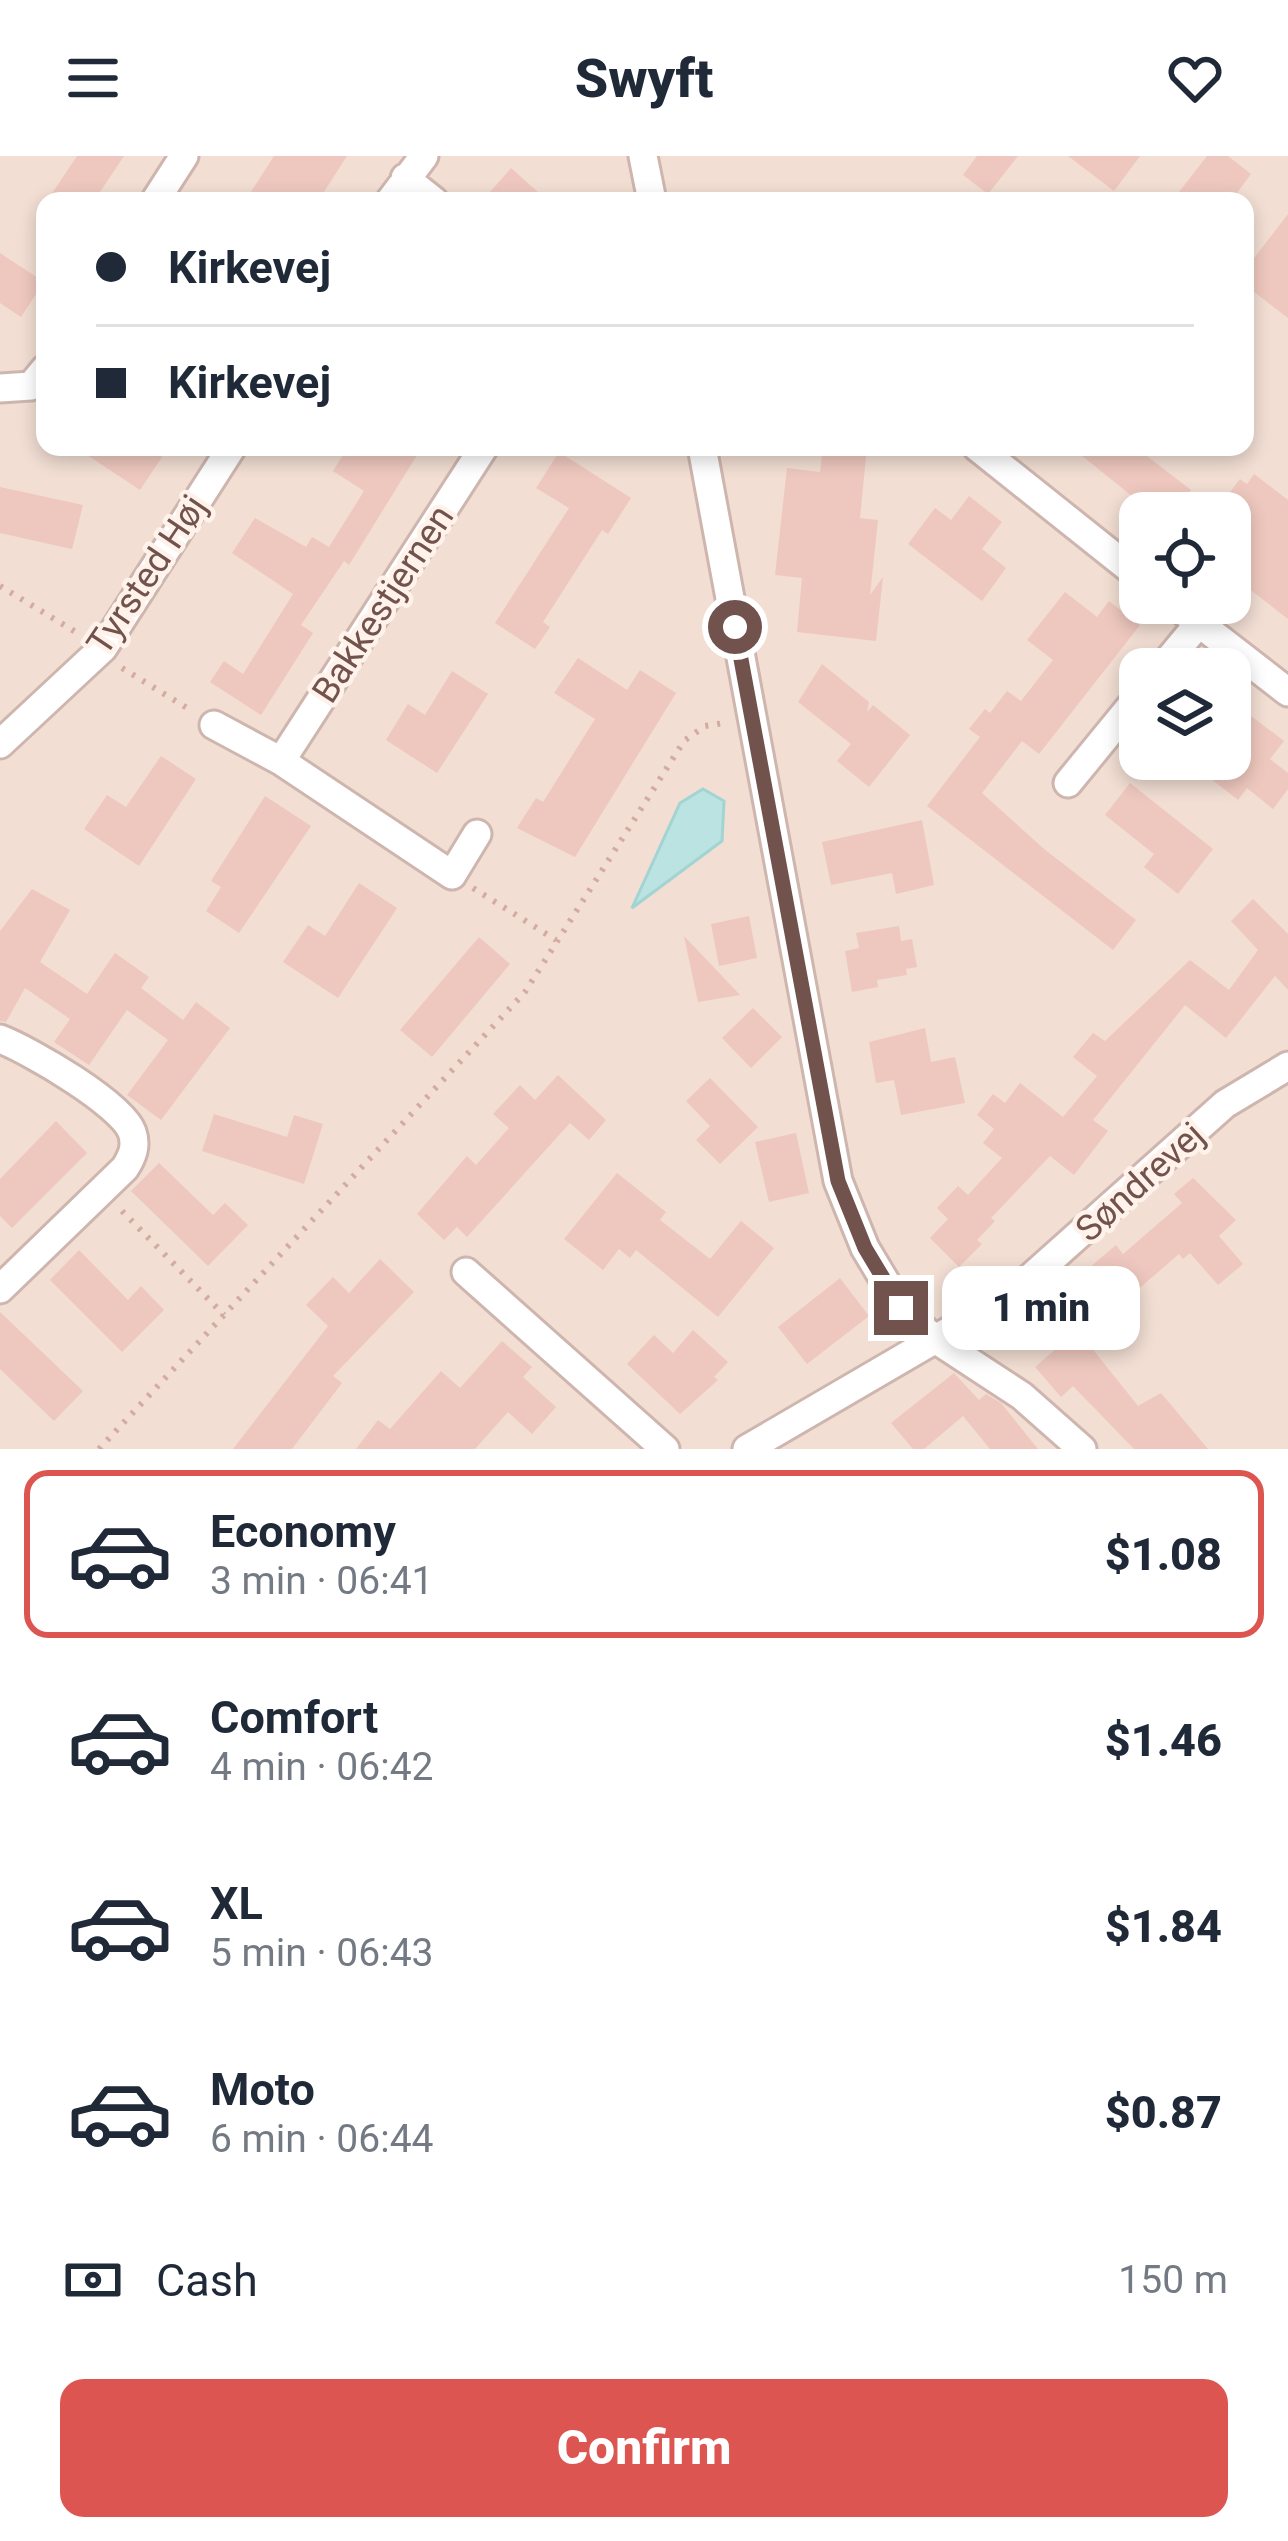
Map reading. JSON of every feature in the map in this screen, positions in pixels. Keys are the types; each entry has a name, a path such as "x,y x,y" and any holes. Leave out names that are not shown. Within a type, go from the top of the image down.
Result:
{"street":[{"path":"167,192 184,156"},
{"path":"397,189 424,156"},
{"path":"643,156 650,192"},
{"path":"0,388 31,386 36,380"},
{"name":"Tyrsted Høj","path":"0,744 103,648 226,456"},
{"name":"Bakkestjernen","path":"281,761 478,456"},
{"path":"704,456 838,1181 865,1248 901,1308 932,1337 1022,1396 1082,1449"},
{"path":"987,456 1119,560"},
{"path":"1178,648 1198,624"},
{"path":"1200,624 1288,692"},
{"path":"1068,783 1119,721"},
{"path":"214,725 281,761 452,875 477,834"},
{"path":"0,1039 108,1105 132,1130 133,1156 0,1288"},
{"name":"Søndrevej","path":"747,1449 1011,1294 1225,1104 1288,1066"},
{"path":"466,1273 665,1449"}],"path":[{"path":"99,1449 525,992 683,741 706,726 752,717"},
{"path":"452,875 556,940"},
{"path":"102,1191 224,1315"}],"shaded area":[{"path":"0,156 1288,156 1288,1449 0,1449"}],"water":[{"path":"703,789 724,801 722,841 632,908 680,803"}],"building":[{"path":"77,156 124,156 100,192 53,192"},
{"path":"274,156 347,156 324,192 251,192"},
{"path":"977,156 1018,156 990,192 963,175"},
{"path":"1068,156 1140,156 1114,191"},
{"path":"1207,156 1228,156 1251,174 1238,192 1179,192"},
{"path":"511,168 538,192 490,192"},
{"path":"1288,214 1288,318 1254,292 1254,258"},
{"path":"0,253 36,277 36,294 21,317 0,303"},
{"path":"89,456 160,456 140,490"},
{"path":"342,456 416,456 349,565 344,561 301,625 313,633 261,715 210,682 224,661 243,674 293,594 232,553 255,518 306,547 312,537 329,547 364,491 333,471"},
{"path":"556,456 565,456 631,498 608,534 602,530 543,622 550,627 535,649 495,623 569,508 536,488"},
{"path":"822,456 866,456 860,518 878,520 870,595 883,577 876,641 797,632 802,578 775,575 787,468 820,472"},
{"path":"1082,456 1147,456 1191,490 1127,492"},
{"path":"1254,474 1288,500 1288,619 1251,590 1251,492 1230,492 1240,479 1247,484"},
{"path":"0,487 83,505 72,549 0,533"},
{"path":"969,496 1002,522 982,549 1006,568 982,601 908,544 935,508 951,520"},
{"path":"1065,592 1097,617 1109,601 1119,609 1119,624 1140,625 1039,754 1022,741 982,793 1044,849 1136,920 1113,950 927,806 980,737 969,729 985,709 990,713 1007,691 1021,701 1053,660 1027,640"},
{"path":"578,658 627,690 640,670 676,693 575,857 517,828 536,798 543,802 595,719 554,693"},
{"path":"822,664 869,702 867,712 873,705 910,735 869,787 837,761 851,744 798,702"},
{"path":"452,671 488,694 437,773 386,740 408,704 425,715"},
{"path":"1251,716 1284,741 1270,759 1288,773 1288,789 1273,809 1247,788 1238,800 1212,780 1251,780"},
{"path":"161,756 196,779 139,866 84,829 107,795 126,807"},
{"path":"1130,783 1213,849 1178,894 1144,867 1154,854 1105,815"},
{"path":"265,796 311,826 239,933 206,911 221,887 211,881"},
{"path":"922,820 934,885 896,894 892,873 831,885 822,842"},
{"path":"359,883 397,908 338,998 283,962 308,925 325,936"},
{"path":"32,889 70,910 40,962 87,994 115,953 149,977 141,988 183,1020 196,1002 230,1028 161,1120 127,1095 168,1040 127,1010 89,1065 54,1042 70,1019 25,988 6,1022 0,1021 0,931"},
{"path":"1253,899 1288,934 1288,990 1275,976 1226,1038 1185,1005 1093,1120 1108,1131 1074,1175 1050,1156 991,1218 995,1221 977,1240 982,1244 959,1267 930,1238 948,1219 937,1208 958,1186 968,1195 1002,1158 983,1143 994,1129 977,1115 993,1094 1005,1103 1020,1083 1063,1117 1097,1076 1073,1057 1093,1033 1105,1041 1190,960 1229,990 1258,950 1231,921"},
{"path":"749,916 757,958 719,966 711,924"},
{"path":"899,926 901,941 912,939 917,967 906,969 907,975 877,980 878,987 852,992 845,951 859,948 856,933"},
{"path":"684,936 740,995 698,1002"},
{"path":"479,937 510,964 432,1057 400,1030"},
{"path":"753,1008 782,1037 751,1068 722,1038"},
{"path":"925,1028 931,1062 955,1057 965,1103 901,1115 894,1080 876,1083 869,1042"},
{"path":"558,1075 606,1120 589,1140 570,1123 467,1237 457,1227 444,1240 417,1214 467,1156 476,1165 509,1128 493,1114 520,1085 535,1100"},
{"path":"710,1078 758,1127 720,1164 696,1140 710,1126 686,1101"},
{"path":"214,1114 287,1137 294,1115 323,1124 304,1184 202,1151"},
{"path":"56,1121 87,1153 12,1228 0,1216 0,1179"},
{"path":"796,1133 809,1193 769,1202 755,1142"},
{"path":"159,1163 213,1215 225,1203 248,1225 208,1266 131,1191"},
{"path":"617,1173 666,1212 660,1220 710,1259 741,1221 774,1248 718,1317 636,1250 630,1258 619,1249 603,1270 564,1239"},
{"path":"1193,1178 1236,1220 1219,1236 1243,1264 1218,1285 1190,1253 1183,1259 1179,1254 1083,1337 1138,1406 1161,1393 1208,1449 1134,1449 1073,1386 1061,1397 1035,1367 1074,1333 1048,1303 1116,1245 1123,1254 1182,1203 1174,1194"},
{"path":"79,1250 128,1300 141,1286 164,1310 122,1352 50,1280"},
{"path":"380,1259 414,1292 333,1376 342,1383 292,1449 233,1449 328,1326 306,1305 333,1277 349,1293"},
{"path":"840,1278 869,1316 807,1364 778,1327"},
{"path":"0,1312 83,1391 54,1421 0,1369"},
{"path":"693,1330 728,1362 714,1377 718,1380 680,1414 627,1364 654,1335 673,1353"},
{"path":"502,1341 532,1367 523,1377 556,1407 532,1434 508,1412 475,1449 356,1449 378,1420 390,1429 441,1371 460,1388"},
{"path":"954,1373 979,1400 986,1394 1001,1403 1038,1449 990,1449 963,1416 924,1449 913,1449 891,1423"}],"route":[{"path":"735,627 838,1181 865,1248 901,1308"}]}
